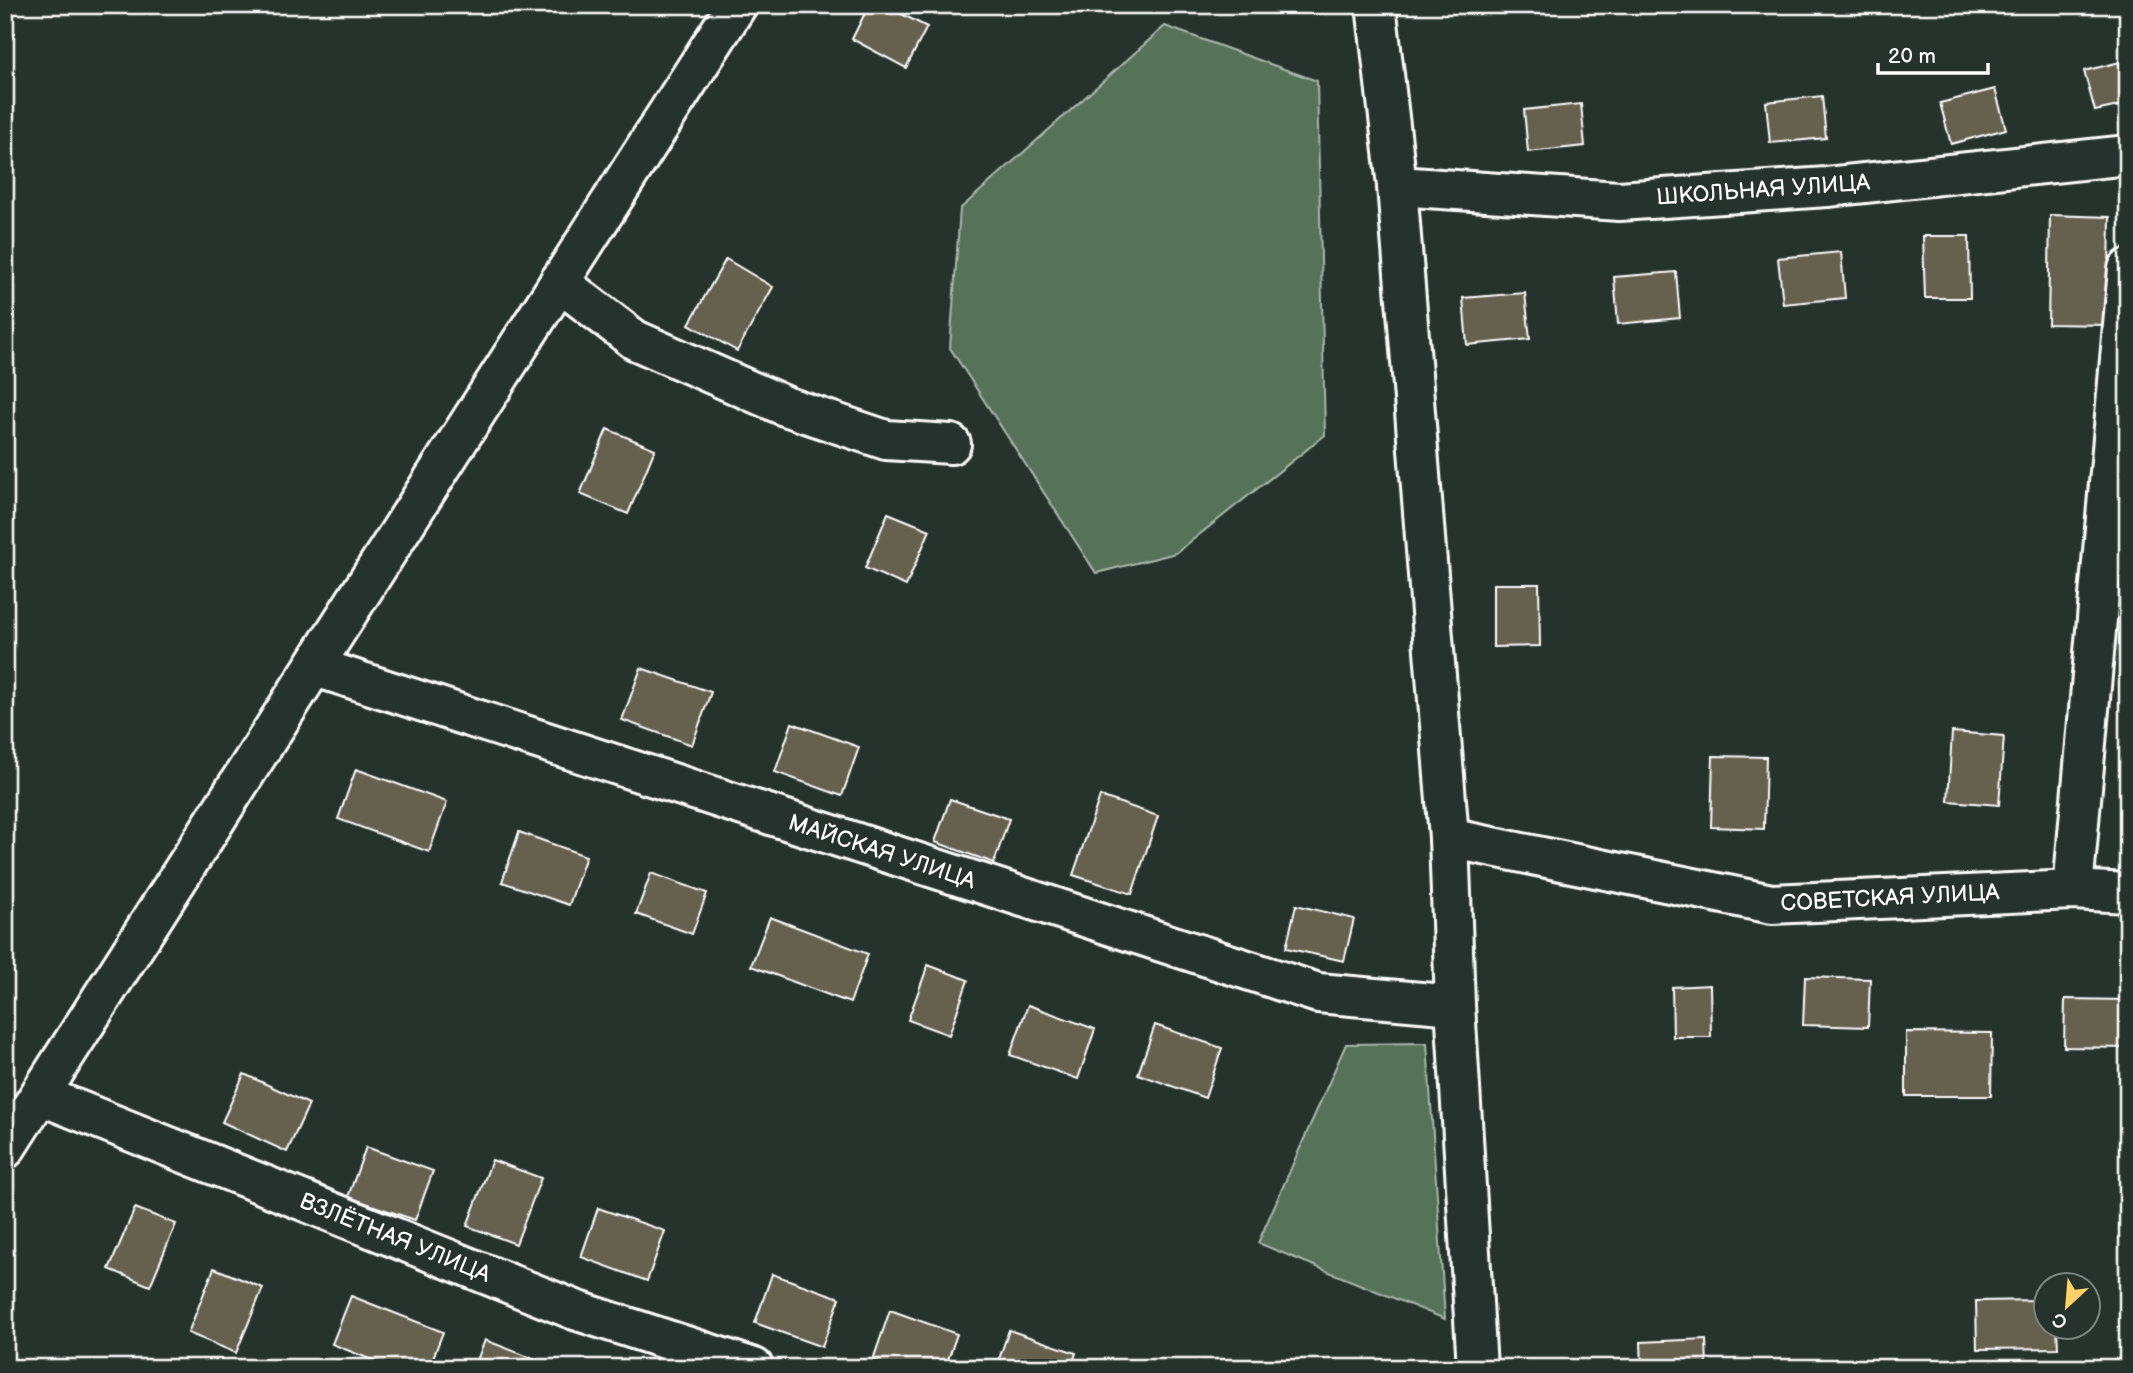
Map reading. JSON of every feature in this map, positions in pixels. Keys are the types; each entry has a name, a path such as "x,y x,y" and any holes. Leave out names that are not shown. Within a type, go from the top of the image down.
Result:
{"street":[{"path":"5,1149 316,667 737,5"},
{"path":"1376,5 1396,186 1449,838 1455,1005 1477,1368"},
{"name":"ШКОЛЬНАЯ УЛИЦА","path":"1396,186 1619,201 1827,187 2128,155"},
{"path":"2073,890 2128,270"},
{"path":"559,282 635,340 785,407 886,440 951,444"},
{"name":"МАЙСКАЯ УЛИЦА","path":"316,667 1318,993 1455,1005"},
{"name":"СОВЕТСКАЯ УЛИЦА","path":"1449,838 1772,904 2073,890 2128,893"},
{"name":"ВЗЛЁТНАЯ УЛИЦА","path":"40,1095 575,1310 754,1368"}],"green space":[{"path":"1165,26 1317,81 1325,435 1176,553 1096,573 950,348 960,209"},
{"path":"1427,1043 1445,1319 1258,1243 1346,1044"}],"building":[{"path":"869,5 884,5 927,27 906,68 852,39"},
{"path":"2128,60 2128,104 2095,111 2084,71"},
{"path":"1995,89 2006,129 1951,144 1940,103"},
{"path":"1822,96 1826,138 1770,143 1766,102"},
{"path":"1581,104 1585,146 1528,152 1524,110"},
{"path":"2050,215 2110,217 2108,325 2048,324"},
{"path":"1923,236 1969,236 1970,298 1925,298"},
{"path":"1841,252 1845,298 1783,304 1778,258"},
{"path":"726,259 773,287 737,351 689,324"},
{"path":"1676,272 1680,318 1618,324 1614,277"},
{"path":"1525,293 1530,339 1467,345 1463,298"},
{"path":"607,429 655,449 628,514 580,494"},
{"path":"888,513 930,530 906,586 865,568"},
{"path":"1493,584 1539,584 1540,646 1493,647"},
{"path":"641,668 711,692 692,745 622,720"},
{"path":"792,723 859,747 842,796 775,772"},
{"path":"1952,732 2004,736 1999,805 1948,801"},
{"path":"1713,756 1766,757 1764,829 1711,827"},
{"path":"356,769 447,802 429,852 338,819"},
{"path":"1100,796 1158,816 1132,894 1073,875"},
{"path":"950,799 1009,819 994,863 935,842"},
{"path":"519,832 586,856 569,905 502,882"},
{"path":"651,873 707,893 692,934 636,914"},
{"path":"1296,905 1354,919 1344,961 1286,948"},
{"path":"770,917 868,954 850,1003 751,966"},
{"path":"928,965 968,980 949,1035 908,1020"},
{"path":"1805,977 1870,979 1868,1027 1803,1025"},
{"path":"1710,985 1711,1037 1673,1037 1672,987"},
{"path":"2065,999 2128,1000 2128,1048 2064,1047"},
{"path":"1028,1005 1095,1029 1078,1079 1010,1055"},
{"path":"1155,1025 1222,1048 1205,1098 1138,1074"},
{"path":"1906,1032 1992,1033 1991,1096 1906,1096"},
{"path":"244,1074 309,1104 287,1152 222,1122"},
{"path":"366,1147 433,1171 415,1220 348,1197"},
{"path":"492,1160 541,1178 516,1244 467,1226"},
{"path":"135,1208 176,1224 150,1286 109,1269"},
{"path":"598,1208 665,1231 647,1281 581,1257"},
{"path":"214,1268 263,1288 236,1353 188,1333"},
{"path":"772,1274 840,1298 822,1347 755,1323"},
{"path":"351,1296 443,1332 429,1368 392,1368 332,1344"},
{"path":"2032,1300 2032,1342 2058,1342 2058,1348 1977,1349 1976,1301"},
{"path":"890,1310 957,1334 945,1368 896,1368 873,1360"},
{"path":"1009,1330 1076,1353 1071,1368 996,1368"},
{"path":"1706,1339 1707,1368 1642,1368 1641,1342"},
{"path":"485,1340 534,1359 530,1368 474,1368"}]}
